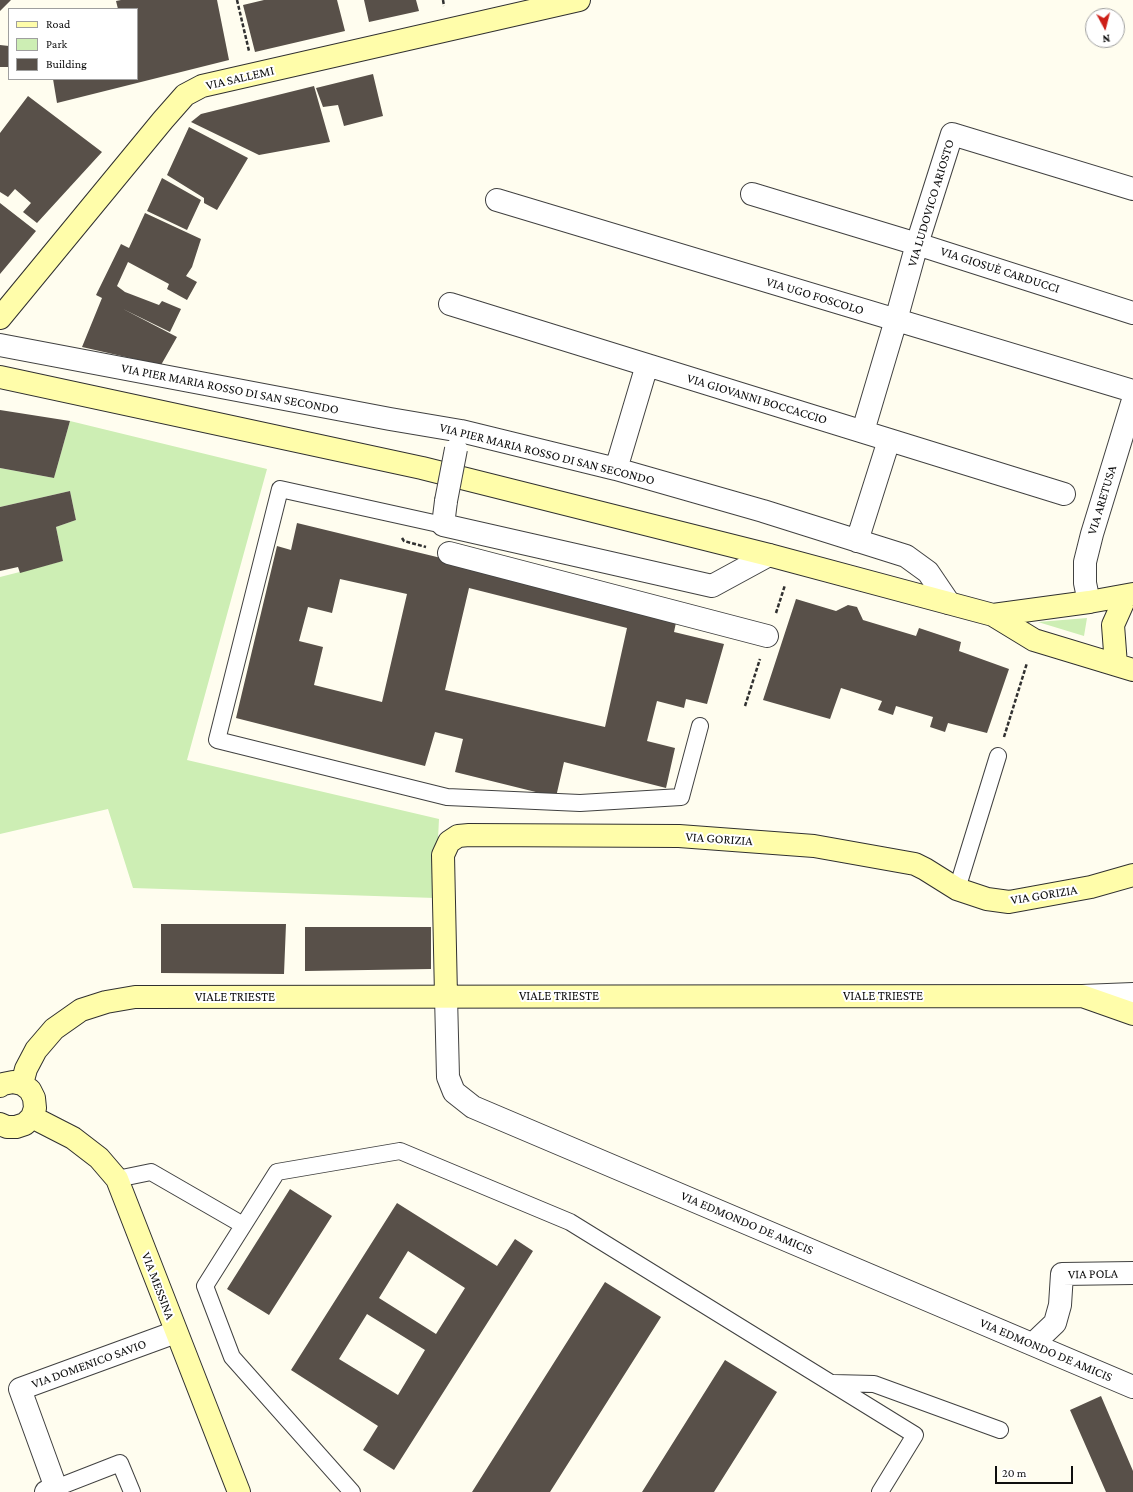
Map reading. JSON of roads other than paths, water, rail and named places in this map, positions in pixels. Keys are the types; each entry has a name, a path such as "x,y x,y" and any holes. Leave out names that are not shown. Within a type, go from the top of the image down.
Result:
{"street":[{"name":"VIA SALLEMI","path":"0,318 162,120 185,95 202,86 579,0"},
{"name":"VIA LUDOVICO ARIOSTO","path":"863,431 917,244 952,134 1133,189"},
{"name":"VIA GIOSUÈ CARDUCCI","path":"752,194 917,244 1133,313"},
{"name":"VIA UGO FOSCOLO","path":"497,200 1133,391"},
{"name":"VIA GIOVANNI BOCCACCIO","path":"450,304 1064,494"},
{"name":"VIA PIER MARIA ROSSO DI SAN SECONDO","path":"0,344 390,420 459,440 616,469 763,511 906,556 928,572 949,603"},
{"path":"616,469 647,365"},
{"path":"0,377 422,468 769,555 993,615 1034,640 1124,667"},
{"name":"VIA ARETUSA","path":"1088,602 1085,583 1085,562 1092,534 1133,400"},
{"path":"459,440 446,501 443,525 712,586 769,555"},
{"path":"857,541 890,440"},
{"path":"449,553 767,636"},
{"path":"993,615 1129,595"},
{"path":"1124,667 1113,625 1129,595"},
{"name":"VIA GORIZIA","path":"446,996 443,855 449,842 458,836 679,836 814,846 915,864 957,889 987,899 1009,902 1091,887 1133,875"},
{"path":"1082,996 1133,994"},
{"name":"VIA EDMONDO DE AMICIS","path":"446,996 448,1077 454,1092 473,1107 1133,1387"},
{"name":"VIALE TRIESTE","path":"22,1084 26,1069 36,1050 54,1029 81,1010 106,1002 135,997 1082,996 1133,1014"},
{"path":"0,1086 13,1082 22,1084 30,1090 34,1098 35,1108 32,1117 25,1124 16,1127 7,1127 0,1124"},
{"name":"VIA MESSINA","path":"32,1117 73,1138 99,1158 117,1179 239,1492"},
{"name":"VIA POLA","path":"1033,1344 1054,1323 1060,1305 1062,1274 1133,1273"},
{"name":"VIA DOMENICO SAVIO","path":"51,1490 20,1389 176,1332"}],"lane":[{"path":"443,525 280,489 217,740 447,797 580,803 681,797 700,726"},
{"path":"957,889 998,756"},
{"path":"352,1492 232,1357 205,1286 277,1172 400,1151 570,1222 915,1435 880,1492"},
{"path":"117,1179 151,1172 243,1225"},
{"path":"831,1383 874,1384 1000,1430"},
{"path":"51,1490 120,1463 132,1492"}]}
